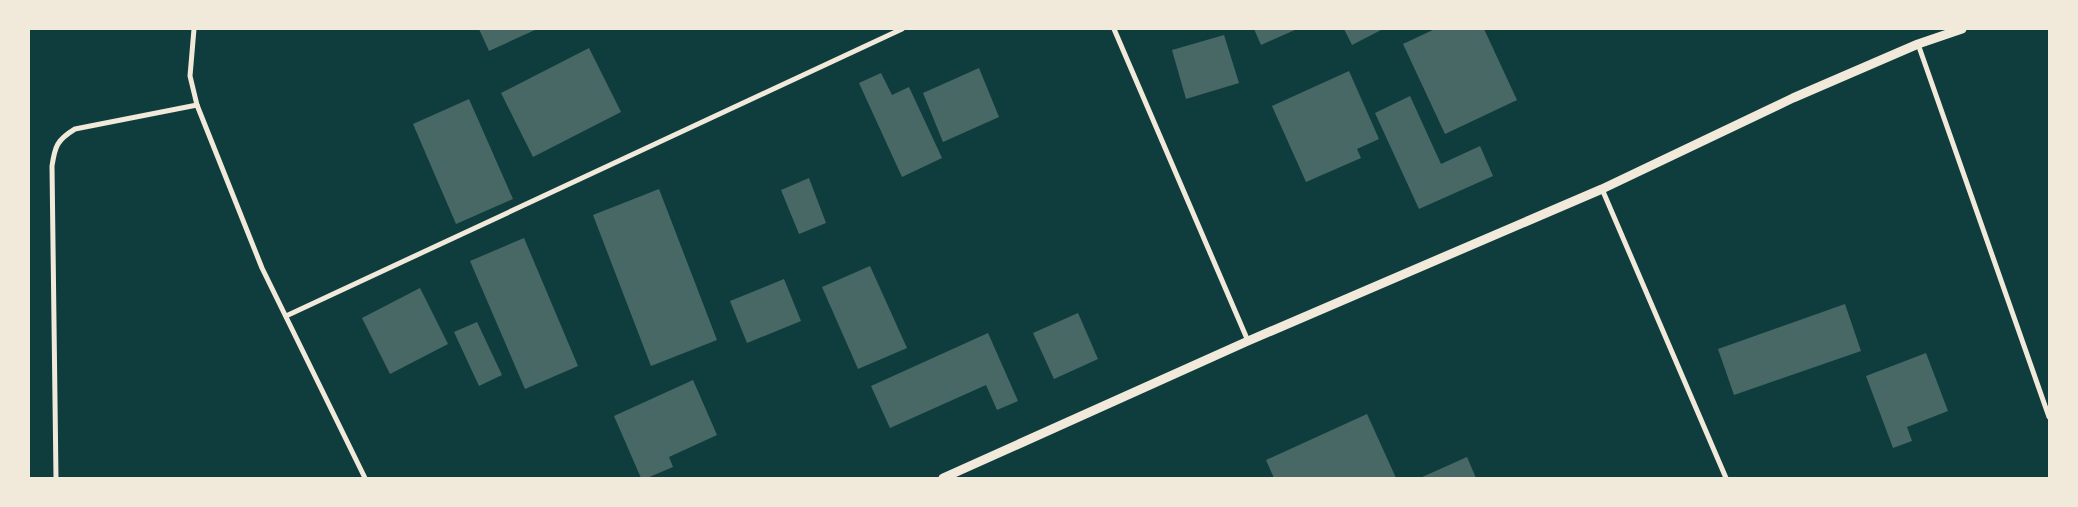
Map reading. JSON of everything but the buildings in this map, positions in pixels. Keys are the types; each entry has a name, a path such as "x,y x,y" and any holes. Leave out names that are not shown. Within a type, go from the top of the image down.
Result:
{"street":[{"path":"194,29 190,76 197,105 262,268 365,478"},
{"path":"286,316 902,29"},
{"path":"1114,29 1248,341"},
{"path":"943,478 1248,341 1602,190 1793,98 1918,44 1962,29"},
{"path":"1918,44 2049,417"},
{"path":"56,478 52,166 55,150 61,137 75,129 197,105"},
{"path":"1602,190 1726,478"}]}
